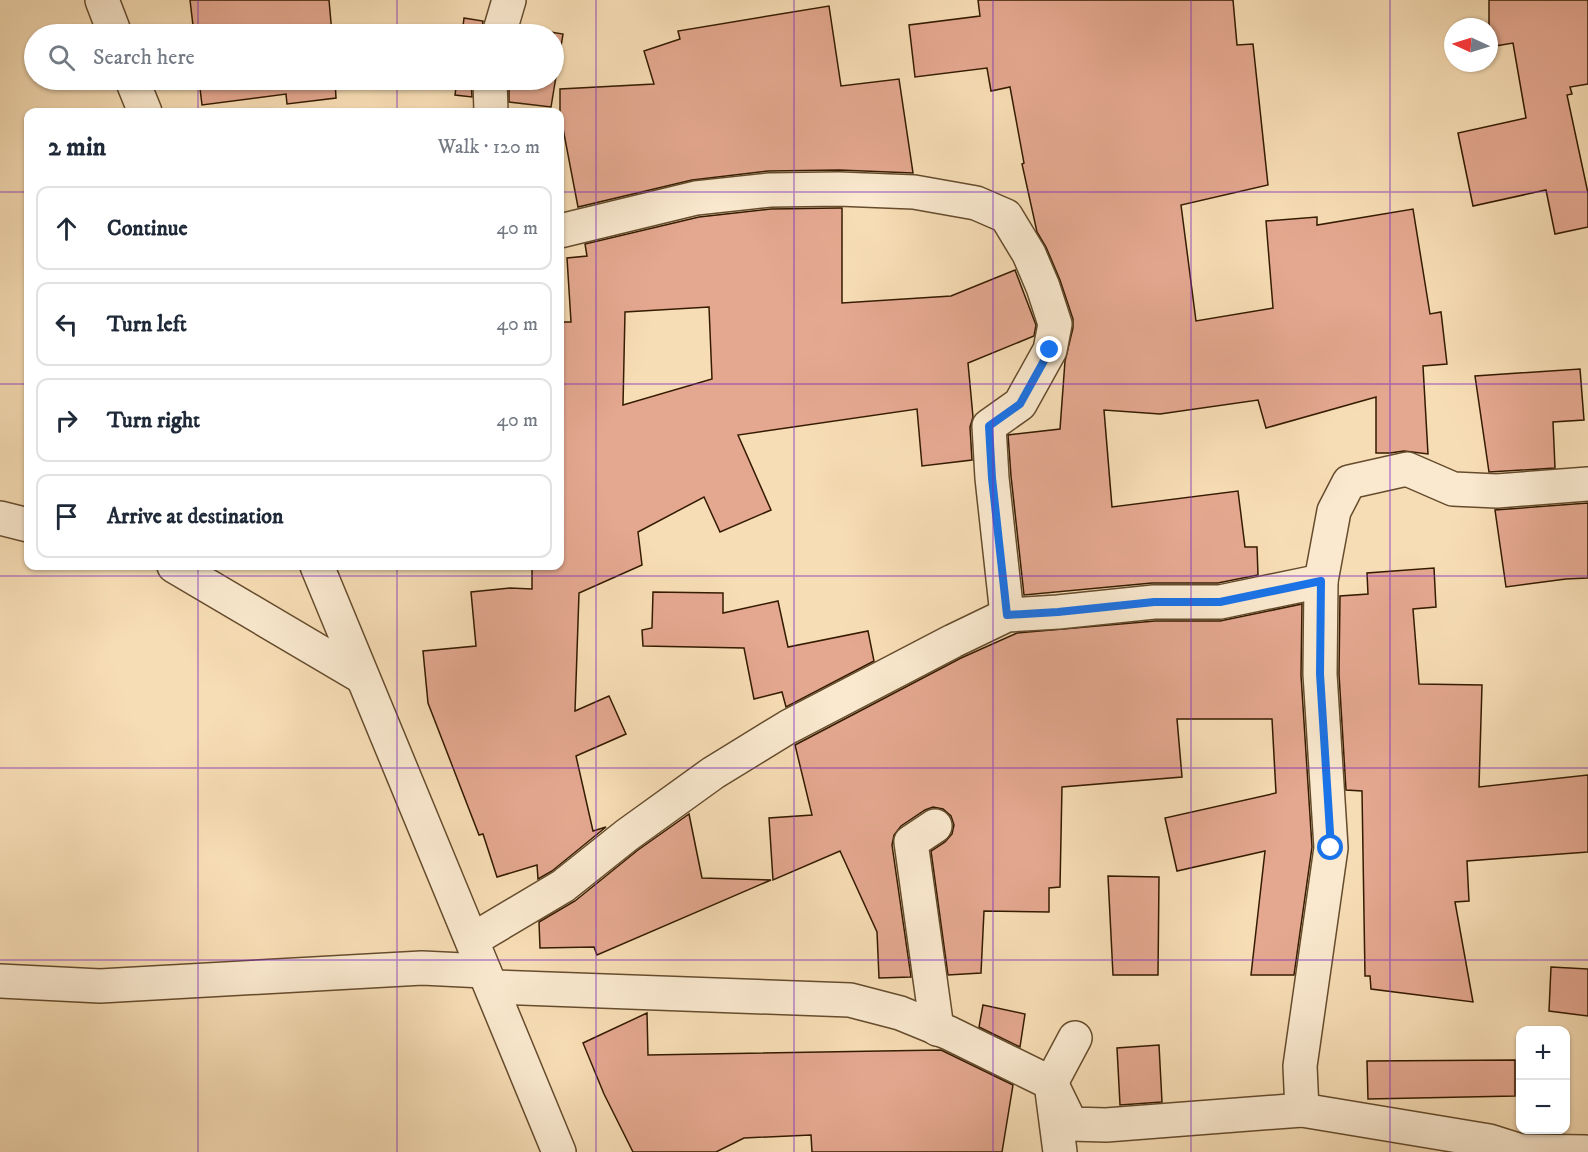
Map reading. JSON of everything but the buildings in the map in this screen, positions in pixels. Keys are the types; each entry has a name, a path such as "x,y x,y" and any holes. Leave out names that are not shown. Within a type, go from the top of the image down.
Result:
{"street":[{"path":"102,0 111,24"},
{"path":"502,24 509,0"},
{"path":"136,90 143,108"},
{"path":"490,90 491,108"},
{"path":"564,230 696,198 770,190 839,189 914,192 976,203 1006,216 1029,254 1056,324 1050,350 1020,404 989,426 992,478 1007,615"},
{"path":"1302,1110 1300,1066 1331,848 1320,674 1321,581 1334,511 1349,482 1407,469 1453,489 1497,491 1588,484"},
{"path":"0,518 24,524"},
{"path":"181,570 362,677"},
{"path":"319,570 560,1152"},
{"path":"472,940 563,886 627,835 713,773 788,727 953,640 1007,615 1154,602 1220,602 1321,581"},
{"path":"935,826 911,842 937,1029"},
{"path":"0,981 100,986 422,968 488,979 850,1000 900,1014 937,1029 1050,1083 1071,1124 1106,1125 1302,1110 1489,1141 1521,1152 1586,1152"},
{"path":"1060,1152 1050,1083 1075,1038"}],"route":[{"path":"1050,350 1020,404 989,426 992,478 1007,615 1154,602 1220,602 1321,581 1320,674 1331,848"}]}
